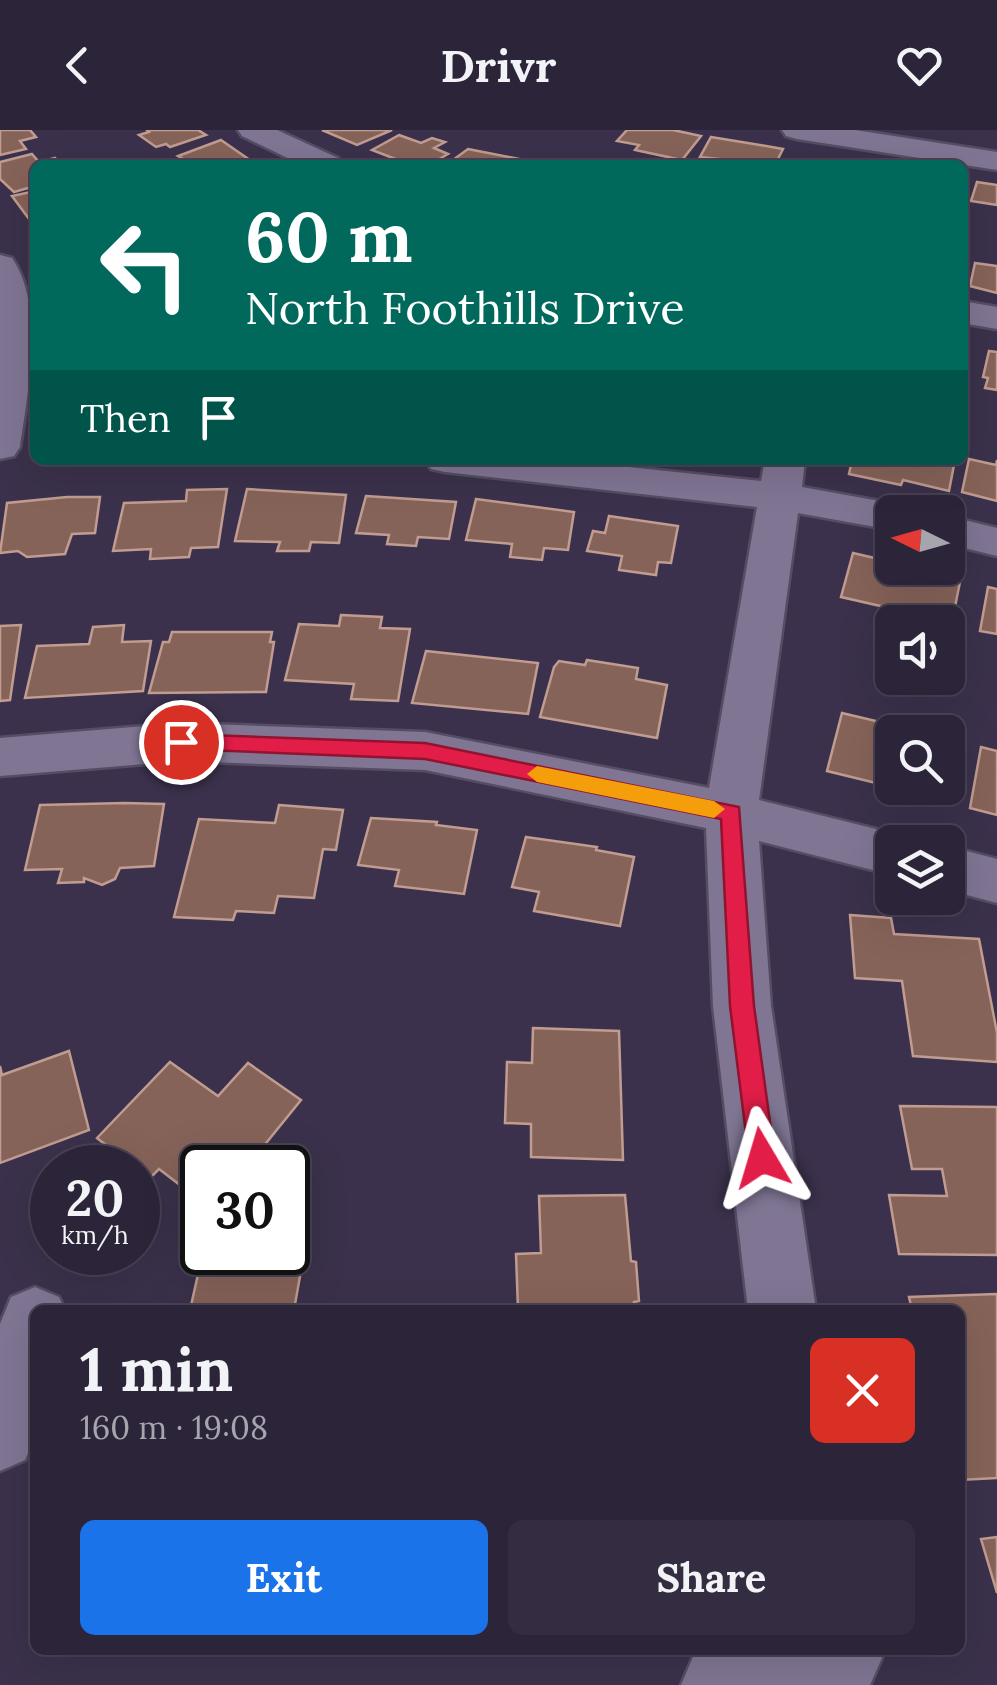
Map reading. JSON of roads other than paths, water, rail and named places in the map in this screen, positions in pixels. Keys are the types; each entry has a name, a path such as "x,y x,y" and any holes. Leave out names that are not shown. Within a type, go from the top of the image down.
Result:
{"street":[{"path":"253,130 317,160"},
{"path":"798,130 836,144 997,161"},
{"path":"0,265 11,307 14,342 10,456"},
{"path":"968,313 997,318"},
{"path":"538,465 782,478 875,510"},
{"path":"781,1305 742,1006 732,813 782,478"},
{"path":"965,534 997,542"},
{"path":"0,758 181,742 425,751 732,813 875,850"},
{"path":"965,873 997,881"},
{"path":"0,1435 30,1337"},
{"path":"721,1685 843,1664"}]}
